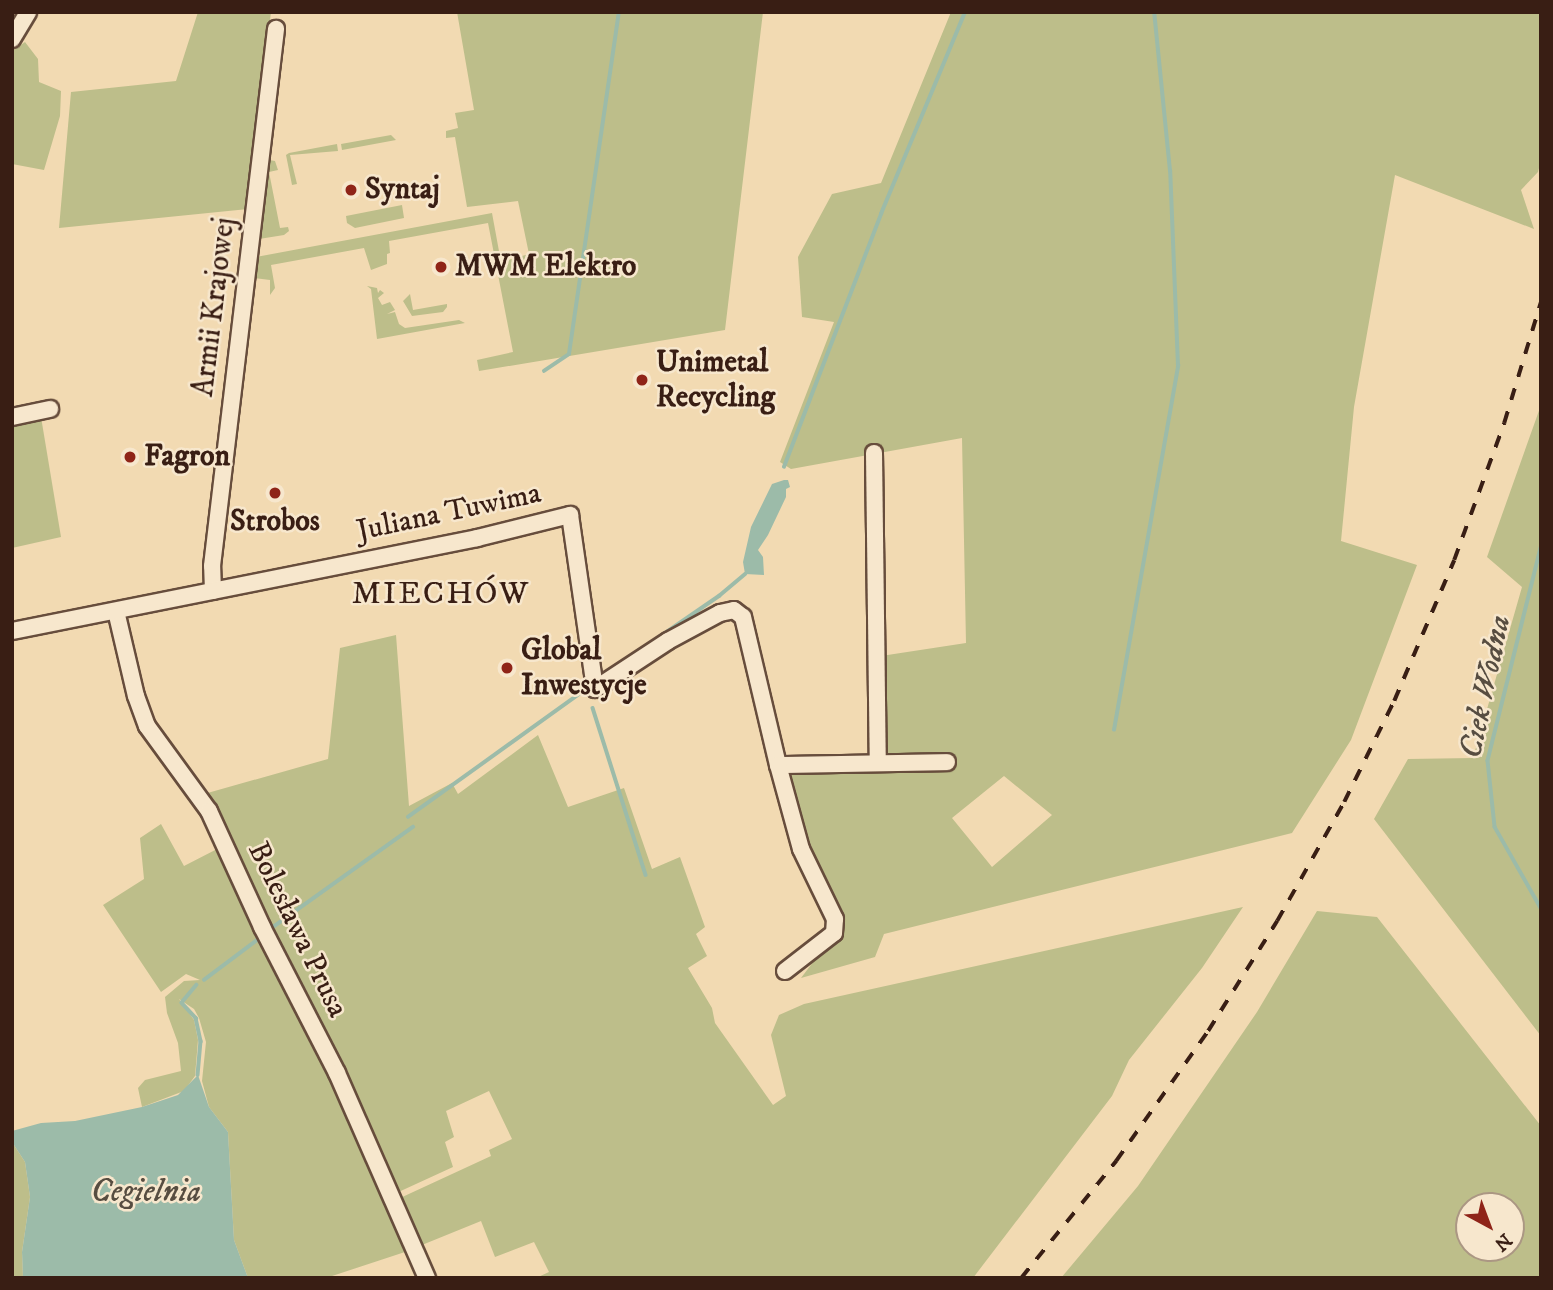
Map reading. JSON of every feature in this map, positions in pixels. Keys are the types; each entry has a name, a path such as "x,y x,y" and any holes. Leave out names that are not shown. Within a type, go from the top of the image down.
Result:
{"street":[{"path":"12,39 29,12"},
{"name":"Armii Krajowej","path":"213,591 212,566 219,500 276,29"},
{"path":"12,417 50,409"},
{"path":"874,453 878,762"},
{"name":"Juliana Tuwima","path":"12,631 477,538 570,515 595,689 668,641 720,613 734,610 743,617 801,849 835,919 834,933 785,971"},
{"name":"Bolesława Prusa","path":"116,611 136,696 147,726 209,811 272,946 337,1073 427,1278"},
{"path":"778,765 947,762"}],"green space":[{"path":"198,12 271,12 248,209 59,228 71,92 176,81"},
{"path":"457,12 763,12 725,330 479,371 477,360 513,352 488,223 389,241 387,264 371,270 364,248 271,265 275,288 270,295 270,280 253,278 256,257 492,213 501,262 529,254 518,201 467,207 455,137 446,138 446,131 458,128 455,113 474,110"},
{"path":"951,12 1541,12 1541,160 1538,172 1521,190 1534,229 1395,175 1354,407 1341,541 1417,565 1351,740 1292,833 884,934 875,957 801,978 823,949 840,936 805,849 784,771 881,767 881,656 966,643 962,438 791,469 780,462 834,322 802,317 798,257 832,194 881,183","holes":["1004,776 1052,815 992,867 952,818"]},
{"path":"25,42 38,59 39,82 61,91 60,116 44,170 12,164 12,51"},
{"path":"391,135 396,140 342,150 341,144"},
{"path":"337,144 338,151 290,155 297,184 292,185 286,155"},
{"path":"269,160 275,161 278,170 269,172 280,228 288,227 289,231 284,235 259,239"},
{"path":"402,205 404,218 355,228 347,223 346,216"},
{"path":"367,286 377,288 378,293 380,290 384,293 378,298 382,305 390,302 395,310 387,314 395,312 399,324 405,328 459,320 465,323 377,339 371,289"},
{"path":"410,294 413,310 447,304 447,307 443,312 412,316 403,301"},
{"path":"1541,405 1541,1036 1374,819 1408,759 1473,758 1522,587 1487,557"},
{"path":"41,417 61,537 12,548 12,423"},
{"path":"396,635 409,806 452,783 458,794 538,735 568,807 624,788 652,869 680,857 705,927 696,934 707,956 688,968 712,1008 715,1023 773,1105 786,1096 771,1035 779,1015 804,1004 1243,907 1202,968 1129,1060 1112,1096 973,1278 536,1278 549,1272 534,1242 495,1257 481,1221 417,1247 397,1207 398,1199 491,1156 489,1150 512,1139 489,1091 446,1111 454,1137 445,1142 453,1167 392,1195 338,1069 331,1072 408,1251 326,1278 248,1278 234,1240 228,1132 209,1107 202,1081 206,1042 194,1009 179,999 194,1020 198,1040 195,1076 184,1091 142,1107 138,1088 145,1080 181,1071 178,1043 167,1013 165,997 184,981 200,980 186,974 161,992 103,905 144,879 140,838 161,824 184,866 221,847 246,896 253,896 204,794 328,759 340,648"},
{"path":"1317,911 1377,917 1541,1126 1541,1278 1061,1278 1138,1186 1257,1012"},
{"path":"12,1142 25,1162 30,1197 22,1252 23,1278 12,1278"}],"water":[{"path":"788,480 790,487 786,489 786,497 758,550 763,557 764,575 745,574 743,562 751,527 772,484"},
{"name":"Cegielnia","path":"198,1075 209,1107 228,1132 234,1240 248,1278 23,1278 22,1252 30,1197 25,1162 12,1142 12,1131 41,1123 75,1121 142,1107 178,1095"}],"waterway":[{"path":"544,371 569,354 619,12"},
{"path":"784,467 881,214 965,12"},
{"path":"1114,730 1178,366 1170,171 1154,12"},
{"name":"Ciek Wodna","path":"1541,548 1488,761 1495,827 1541,908"},
{"path":"655,640 719,596 745,574"},
{"path":"408,817 586,689"},
{"path":"593,708 646,875"},
{"path":"269,930 413,827"},
{"path":"204,980 261,937"},
{"path":"197,985 182,1003 196,1018 201,1041 198,1075"}],"railway":[{"path":"1021,1278 1116,1161 1208,1031 1277,921 1344,802 1394,701 1454,560 1504,423 1541,301"}],"place":[{"name":"Syntaj","path":"351,190"},
{"name":"MWM Elektro","path":"441,267"},
{"name":"Unimetal Recycling","path":"642,380"},
{"name":"Fagron","path":"130,457"},
{"name":"Strobos","path":"275,493"},
{"name":"Global Inwestycje","path":"507,668"}],"district":[{"name":"MIECHÓW","path":"441,594"}]}
